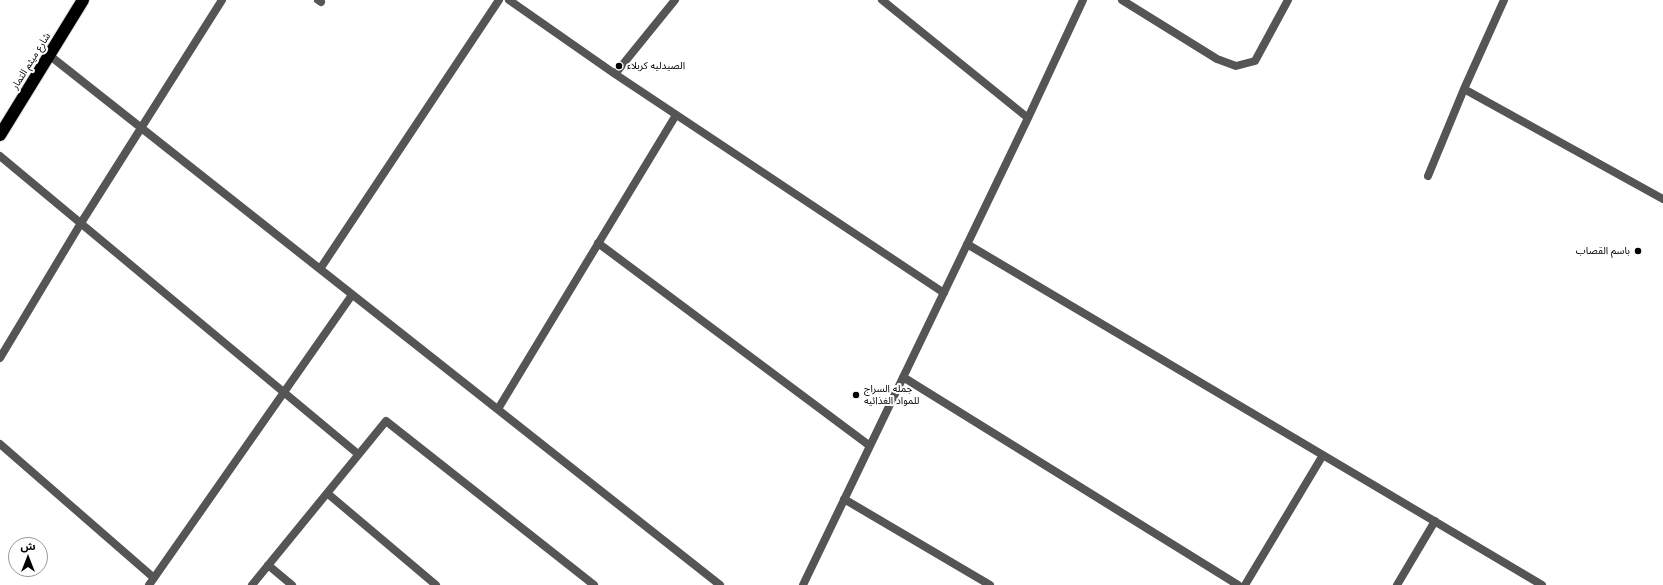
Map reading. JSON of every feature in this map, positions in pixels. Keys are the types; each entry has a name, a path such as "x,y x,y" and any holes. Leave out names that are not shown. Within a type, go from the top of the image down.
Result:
{"highway":[{"name":"شارع ميثم التمار","path":"0,135 50,56 83,0"}],"street":[{"path":"0,358 81,223 222,0"},
{"path":"320,269 499,0"},
{"path":"509,0 616,74 944,293"},
{"path":"616,74 675,0"},
{"path":"882,0 1028,118"},
{"path":"803,585 1028,118 1083,0"},
{"path":"1122,0 1217,59 1236,66 1255,61 1288,0"},
{"path":"1428,176 1464,89 1504,0"},
{"path":"50,56 720,585"},
{"path":"1464,89 1663,199"},
{"path":"498,409 676,114"},
{"path":"0,156 358,454"},
{"path":"598,243 870,446"},
{"path":"967,244 1538,584"},
{"path":"149,585 352,295"},
{"path":"903,377 1238,585"},
{"path":"252,585 386,421 594,585"},
{"path":"0,444 154,578"},
{"path":"1245,585 1323,455"},
{"path":"327,493 436,585"},
{"path":"844,499 990,585"},
{"path":"1397,585 1435,522"},
{"path":"268,565 292,585"}],"place":[{"name":"الصيدليه كربلاء","path":"619,66"},
{"name":"باسم القصاب","path":"1638,251"},
{"name":"جمله السراج للمواد الغذائيه","path":"856,395"}]}
